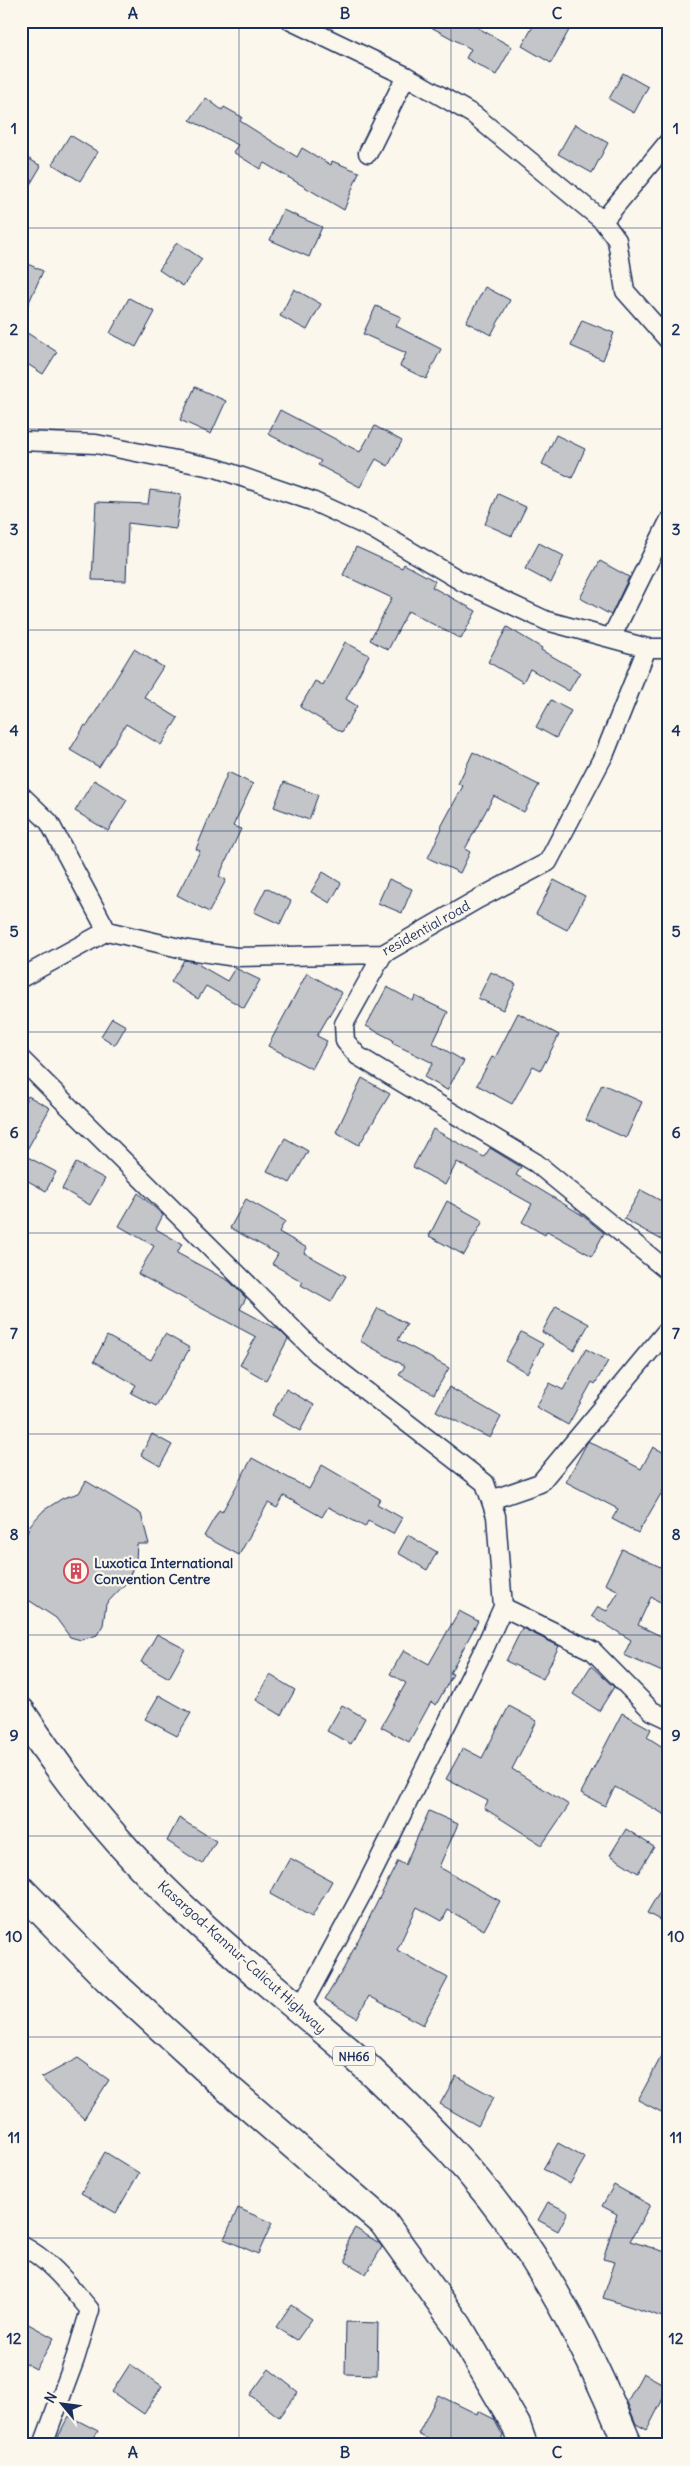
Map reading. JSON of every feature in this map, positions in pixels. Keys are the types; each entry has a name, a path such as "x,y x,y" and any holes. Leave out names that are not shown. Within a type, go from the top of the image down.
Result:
{"highway":[{"name":"Kasargod-Kannur-Calicut Highway","path":"21,1712 78,1793 138,1864 195,1919 362,2062 450,2151 504,2216 550,2281 599,2376 628,2445"},
{"path":"21,1890 108,1979 224,2085 383,2222 458,2326 516,2426 523,2445"}],"street":[{"path":"291,21 406,76 474,115 603,221 617,240 625,291 669,341"},
{"path":"368,153 406,76"},
{"path":"603,221 669,141"},
{"path":"21,441 96,444 216,468 312,501 374,529 461,581 547,621 646,648 669,648"},
{"path":"610,638 669,521"},
{"name":"residential road","path":"107,931 188,950 236,956 383,954 478,899 548,862 605,753 646,648"},
{"path":"21,795 49,822 107,931 21,978"},
{"path":"383,954 344,1024 345,1041 358,1056 536,1163 669,1272"},
{"path":"21,1059 318,1354 484,1483 496,1516 503,1607 363,1892 300,2009"},
{"path":"491,1500 540,1483 669,1328"},
{"path":"503,1607 593,1651 652,1711 669,1719"},
{"path":"21,2245 34,2252 56,2269 90,2310 76,2359 43,2445"}],"building":[{"path":"420,21 466,21 512,47 496,75 466,58 471,49"},
{"path":"536,21 574,21 551,63 522,46"},
{"path":"623,73 648,87 634,113 609,99"},
{"path":"206,98 222,110 224,107 242,117 240,121 297,157 302,148 331,165 332,161 359,172 344,210 264,163 260,169 233,152 238,145 190,120"},
{"path":"575,124 608,143 592,173 558,154"},
{"path":"70,135 98,152 80,181 52,164"},
{"path":"21,154 41,166 21,200"},
{"path":"283,210 322,227 309,257 270,240"},
{"path":"177,242 202,259 183,286 159,270"},
{"path":"21,261 43,271 21,320"},
{"path":"485,287 510,300 491,335 466,322"},
{"path":"294,289 321,304 307,330 280,316"},
{"path":"129,298 155,312 136,347 110,333"},
{"path":"376,306 401,317 396,326 441,349 426,379 400,366 406,353 363,334"},
{"path":"582,320 614,333 603,360 571,346"},
{"path":"21,329 57,352 43,374 21,360"},
{"path":"195,387 226,401 211,434 180,420"},
{"path":"280,410 360,452 375,426 402,441 388,466 376,459 360,487 318,465 321,461 268,434"},
{"path":"556,435 585,449 572,478 542,464"},
{"path":"150,490 181,494 176,529 128,523 126,581 92,580 96,502 148,504"},
{"path":"498,494 526,507 512,536 485,524"},
{"path":"539,543 564,556 551,583 525,569"},
{"path":"356,547 402,568 404,564 435,581 432,587 476,611 461,639 408,611 388,650 370,640 392,598 343,575"},
{"path":"600,561 629,577 611,615 580,598"},
{"path":"507,627 542,648 541,650 580,672 569,691 530,669 523,682 488,662"},
{"path":"345,642 369,655 346,699 357,706 342,732 300,707 315,681 323,685"},
{"path":"134,649 163,667 144,697 178,718 161,745 126,724 99,767 70,750 85,725 87,726"},
{"path":"551,700 571,711 556,738 536,727"},
{"path":"473,752 539,785 524,812 494,796 465,849 470,852 460,873 428,858 441,827 463,786 458,784"},
{"path":"228,772 253,784 233,826 241,829 219,876 226,880 209,912 177,895 200,851 196,849"},
{"path":"94,780 127,800 108,831 75,811"},
{"path":"284,782 318,795 309,820 274,807"},
{"path":"323,872 341,883 330,903 311,892"},
{"path":"389,879 412,889 402,913 378,903"},
{"path":"554,880 585,896 567,930 536,914"},
{"path":"266,888 291,901 280,924 254,912"},
{"path":"184,960 194,962 227,981 235,968 260,980 244,1008 206,986 198,999 171,982"},
{"path":"491,972 516,984 503,1010 478,998"},
{"path":"307,973 342,993 317,1036 327,1041 312,1069 268,1046"},
{"path":"387,987 413,1001 415,996 448,1012 433,1043 464,1061 447,1090 424,1077 433,1063 392,1043 393,1040 366,1026"},
{"path":"518,1013 559,1035 541,1070 533,1066 512,1104 477,1085 492,1057 495,1058"},
{"path":"112,1018 126,1026 115,1045 101,1036"},
{"path":"362,1078 390,1094 359,1145 336,1132"},
{"path":"602,1084 642,1102 626,1138 586,1120"},
{"path":"28,1096 50,1108 24,1155 56,1172 46,1191 21,1177 21,1109"},
{"path":"433,1129 484,1157 490,1148 521,1167 516,1175 582,1215 604,1233 592,1256 547,1231 545,1235 522,1222 532,1204 457,1162 445,1185 413,1167"},
{"path":"285,1138 308,1151 290,1183 267,1171"},
{"path":"76,1163 105,1179 90,1205 62,1189"},
{"path":"641,1190 669,1205 669,1244 624,1219"},
{"path":"138,1193 163,1215 156,1229 182,1244 177,1253 229,1281 246,1298 240,1309 279,1330 288,1339 266,1380 240,1365 256,1337 138,1274 154,1246 119,1226"},
{"path":"246,1199 285,1221 279,1232 307,1248 304,1253 346,1276 331,1302 301,1285 303,1282 272,1264 278,1254 230,1228"},
{"path":"447,1201 483,1221 464,1255 429,1236"},
{"path":"556,1306 589,1324 574,1350 542,1332"},
{"path":"378,1308 407,1324 398,1340 449,1368 434,1394 399,1375 405,1366 360,1341"},
{"path":"521,1332 543,1344 527,1373 505,1360"},
{"path":"165,1334 190,1348 156,1406 131,1393 136,1385 94,1361 107,1336 151,1360"},
{"path":"586,1349 608,1361 595,1384 592,1382 568,1425 536,1407 550,1383 563,1390"},
{"path":"449,1387 501,1417 490,1438 436,1411"},
{"path":"286,1389 314,1405 300,1431 272,1415"},
{"path":"152,1434 172,1445 160,1466 141,1455"},
{"path":"588,1441 641,1469 653,1447 669,1455 669,1480 638,1533 612,1519 618,1509 566,1482"},
{"path":"252,1458 309,1489 322,1465 380,1499 377,1504 402,1518 393,1534 368,1521 365,1527 328,1507 322,1517 284,1496 277,1508 268,1503 239,1555 204,1536 219,1510 222,1512"},
{"name":"Luxotica International Convention Centre","path":"86,1481 141,1514 149,1544 137,1544 136,1560 127,1582 106,1604 103,1625 97,1635 81,1640 70,1637 56,1618 30,1601 21,1603 21,1550 30,1525 44,1510 63,1498 79,1493"},
{"path":"408,1535 437,1552 427,1570 398,1553"},
{"path":"622,1549 669,1571 669,1607 651,1597 638,1625 669,1640 669,1675 624,1655 631,1640 592,1616 598,1607 607,1611 619,1591 605,1584"},
{"path":"459,1611 478,1621 450,1673 453,1674 436,1705 431,1702 409,1742 381,1727 406,1683 390,1674 404,1650 429,1664"},
{"path":"522,1628 559,1646 543,1679 506,1661"},
{"path":"157,1634 185,1649 169,1678 141,1662"},
{"path":"591,1666 614,1687 599,1711 573,1694"},
{"path":"270,1675 295,1690 281,1715 256,1700"},
{"path":"159,1695 191,1713 177,1736 145,1719"},
{"path":"342,1705 365,1718 351,1744 327,1731"},
{"path":"509,1706 537,1721 512,1769 569,1805 542,1845 484,1808 488,1801 446,1779 463,1748 482,1758"},
{"path":"622,1713 651,1729 647,1737 669,1751 669,1817 615,1787 605,1806 581,1793"},
{"path":"429,1811 458,1824 439,1867 500,1901 484,1930 448,1910 442,1921 417,1907 397,1950 448,1978 423,2025 369,1996 357,2018 325,1999 344,1968 398,1861 405,1865"},
{"path":"179,1818 216,1841 202,1864 167,1841"},
{"path":"626,1829 654,1847 638,1873 610,1855"},
{"path":"290,1858 332,1881 312,1917 270,1894"},
{"path":"669,1875 669,1925 647,1913"},
{"path":"669,2042 669,2116 638,2100"},
{"path":"78,2058 109,2080 84,2119 41,2078"},
{"path":"456,2076 494,2097 478,2126 440,2104"},
{"path":"558,2143 585,2158 570,2184 543,2169"},
{"path":"105,2152 139,2173 116,2213 81,2193"},
{"path":"614,2185 650,2205 630,2241 669,2253 669,2319 603,2298 615,2262 603,2259 617,2214 602,2206"},
{"path":"548,2202 568,2212 558,2231 538,2220"},
{"path":"238,2208 272,2223 258,2254 224,2239"},
{"path":"355,2228 379,2243 382,2247 366,2274 346,2262 347,2241"},
{"path":"291,2305 312,2319 297,2340 276,2327"},
{"path":"21,2320 54,2338 36,2369 21,2361"},
{"path":"346,2322 378,2323 377,2375 345,2374"},
{"path":"130,2364 162,2386 144,2414 112,2392"},
{"path":"269,2369 298,2392 279,2417 250,2395"},
{"path":"643,2373 669,2387 647,2430 636,2424 627,2402"},
{"path":"438,2395 477,2414 478,2411 494,2419 503,2436 499,2445 439,2445 418,2434"},
{"path":"69,2416 98,2431 90,2445 54,2445"}],"place":[{"name":"Luxotica International Convention Centre","path":"76,1571"}]}
